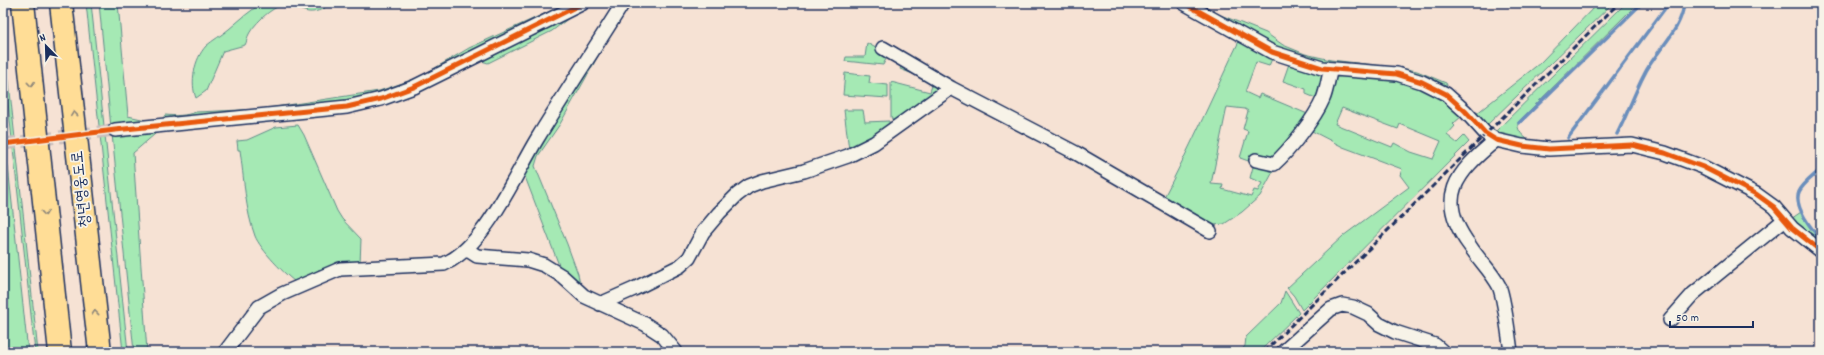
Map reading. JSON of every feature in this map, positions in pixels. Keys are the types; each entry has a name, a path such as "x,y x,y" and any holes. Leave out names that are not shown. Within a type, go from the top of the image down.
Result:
{"highway":[{"path":"23,3 60,352"},
{"name":"청년영웅도로","path":"62,3 100,352"}],"street":[{"path":"115,130 347,107 381,99 414,87 583,3"},
{"path":"225,352 259,307 282,294 340,269 444,264 466,249 490,220 537,139 623,3"},
{"path":"1184,3 1272,52 1322,68 1397,74 1422,82 1446,94 1465,111 1485,133 1496,140 1522,146 1549,149 1632,145 1665,153 1703,167 1756,194 1774,207 1796,232 1821,251"},
{"path":"883,48 951,88 1076,153 1210,231"},
{"path":"1256,160 1274,164 1283,156 1309,122 1323,99 1331,69"},
{"path":"600,304 680,266 689,258 703,232 719,213 737,195 749,186 762,181 804,171 848,156 874,143 951,88"},
{"path":"1496,140 1473,159 1460,176 1451,194 1452,209 1456,226 1470,247 1488,267 1500,287 1511,352"},
{"path":"1670,320 1693,294 1784,220"},
{"path":"466,249 477,256 528,260 544,265 562,276 584,296 645,324 662,335 676,352"},
{"path":"1283,352 1331,309 1342,305 1353,307 1363,312 1395,332 1434,344 1443,352"}],"green space":[{"path":"86,3 91,3 128,352 123,352"},
{"path":"99,3 118,3 128,116 160,123 165,115 173,116 196,112 262,109 379,91 420,77 469,48 568,3 573,3 415,84 347,104 111,128"},
{"path":"263,3 333,3 326,4 325,8 314,12 282,5 265,15 248,35 245,45 223,51 206,91 196,98 193,78 196,64 202,51 206,46 249,12"},
{"path":"626,3 631,3 607,40 560,124 538,156 535,166 567,244 578,274 580,285 562,273 522,169"},
{"path":"1191,3 1200,3 1198,6 1266,33 1283,45 1305,54 1331,60 1417,71 1446,83 1447,85 1445,86 1423,77 1326,62 1279,51"},
{"path":"1598,3 1613,3 1487,125 1476,114 1540,63"},
{"path":"1626,3 1638,3 1518,122 1520,132 1527,139 1526,143 1500,136 1495,132"},
{"path":"586,5 552,31 488,63 478,60"},
{"path":"3,27 38,352 35,352 3,56"},
{"path":"1241,37 1273,56 1269,66 1256,62 1245,92 1258,98 1260,94 1310,115 1275,168 1260,196 1242,212 1224,224 1213,225 1163,199","holes":["1227,107 1245,109 1248,111 1243,129 1248,131 1240,158 1254,163 1250,178 1262,183 1258,191 1254,190 1251,197 1222,189 1223,185 1211,184"]},
{"path":"867,43 888,55 883,65 845,61 846,57 865,57"},
{"path":"1290,61 1328,72 1318,99 1306,94 1306,89 1283,81"},
{"path":"903,62 948,88 895,125 891,117 891,82 930,92 933,82 900,69"},
{"path":"1335,72 1396,76 1429,88 1462,116 1453,124 1455,126 1447,135 1457,143 1464,136 1469,142 1302,310 1294,296 1287,288 1343,236 1409,187 1400,175 1402,169 1343,147 1310,130","holes":["1342,108 1398,129 1400,124 1441,141 1433,159 1411,152 1394,143 1392,147 1335,124"]},
{"path":"845,73 870,76 869,83 888,85 888,98 843,95"},
{"path":"844,110 863,110 865,122 889,121 890,128 849,150"},
{"path":"298,125 304,135 337,211 342,219 361,239 360,264 318,270 312,276 298,284 274,262 262,248 255,236 247,204 240,150 238,150 237,141 247,140 276,127"},
{"path":"162,128 133,153 147,352 134,352 112,134"},
{"path":"5,151 8,166 28,352 3,352 3,152"},
{"path":"1801,212 1816,236 1821,248 1788,221"},
{"path":"1285,291 1299,313 1259,352 1240,352 1245,346 1246,337 1281,303"}],"waterway":[{"path":"1519,123 1642,3"},
{"path":"1568,138 1669,3"},
{"path":"1617,134 1640,82 1678,23 1684,3"},
{"path":"1821,169 1803,186 1799,192 1798,198 1804,217 1821,239"}],"tunnel":[{"path":"3,144 115,130"}],"railway":[{"path":"1264,352 1619,3"}],"cycle path":[{"path":"3,144 115,130 347,107 381,99 414,87 583,3"},
{"path":"1184,3 1272,52 1322,68 1397,74 1422,82 1446,94 1465,111 1485,133 1496,140 1522,146 1549,149 1632,145 1665,153 1703,167 1756,194 1774,207 1792,228 1821,251"}]}
